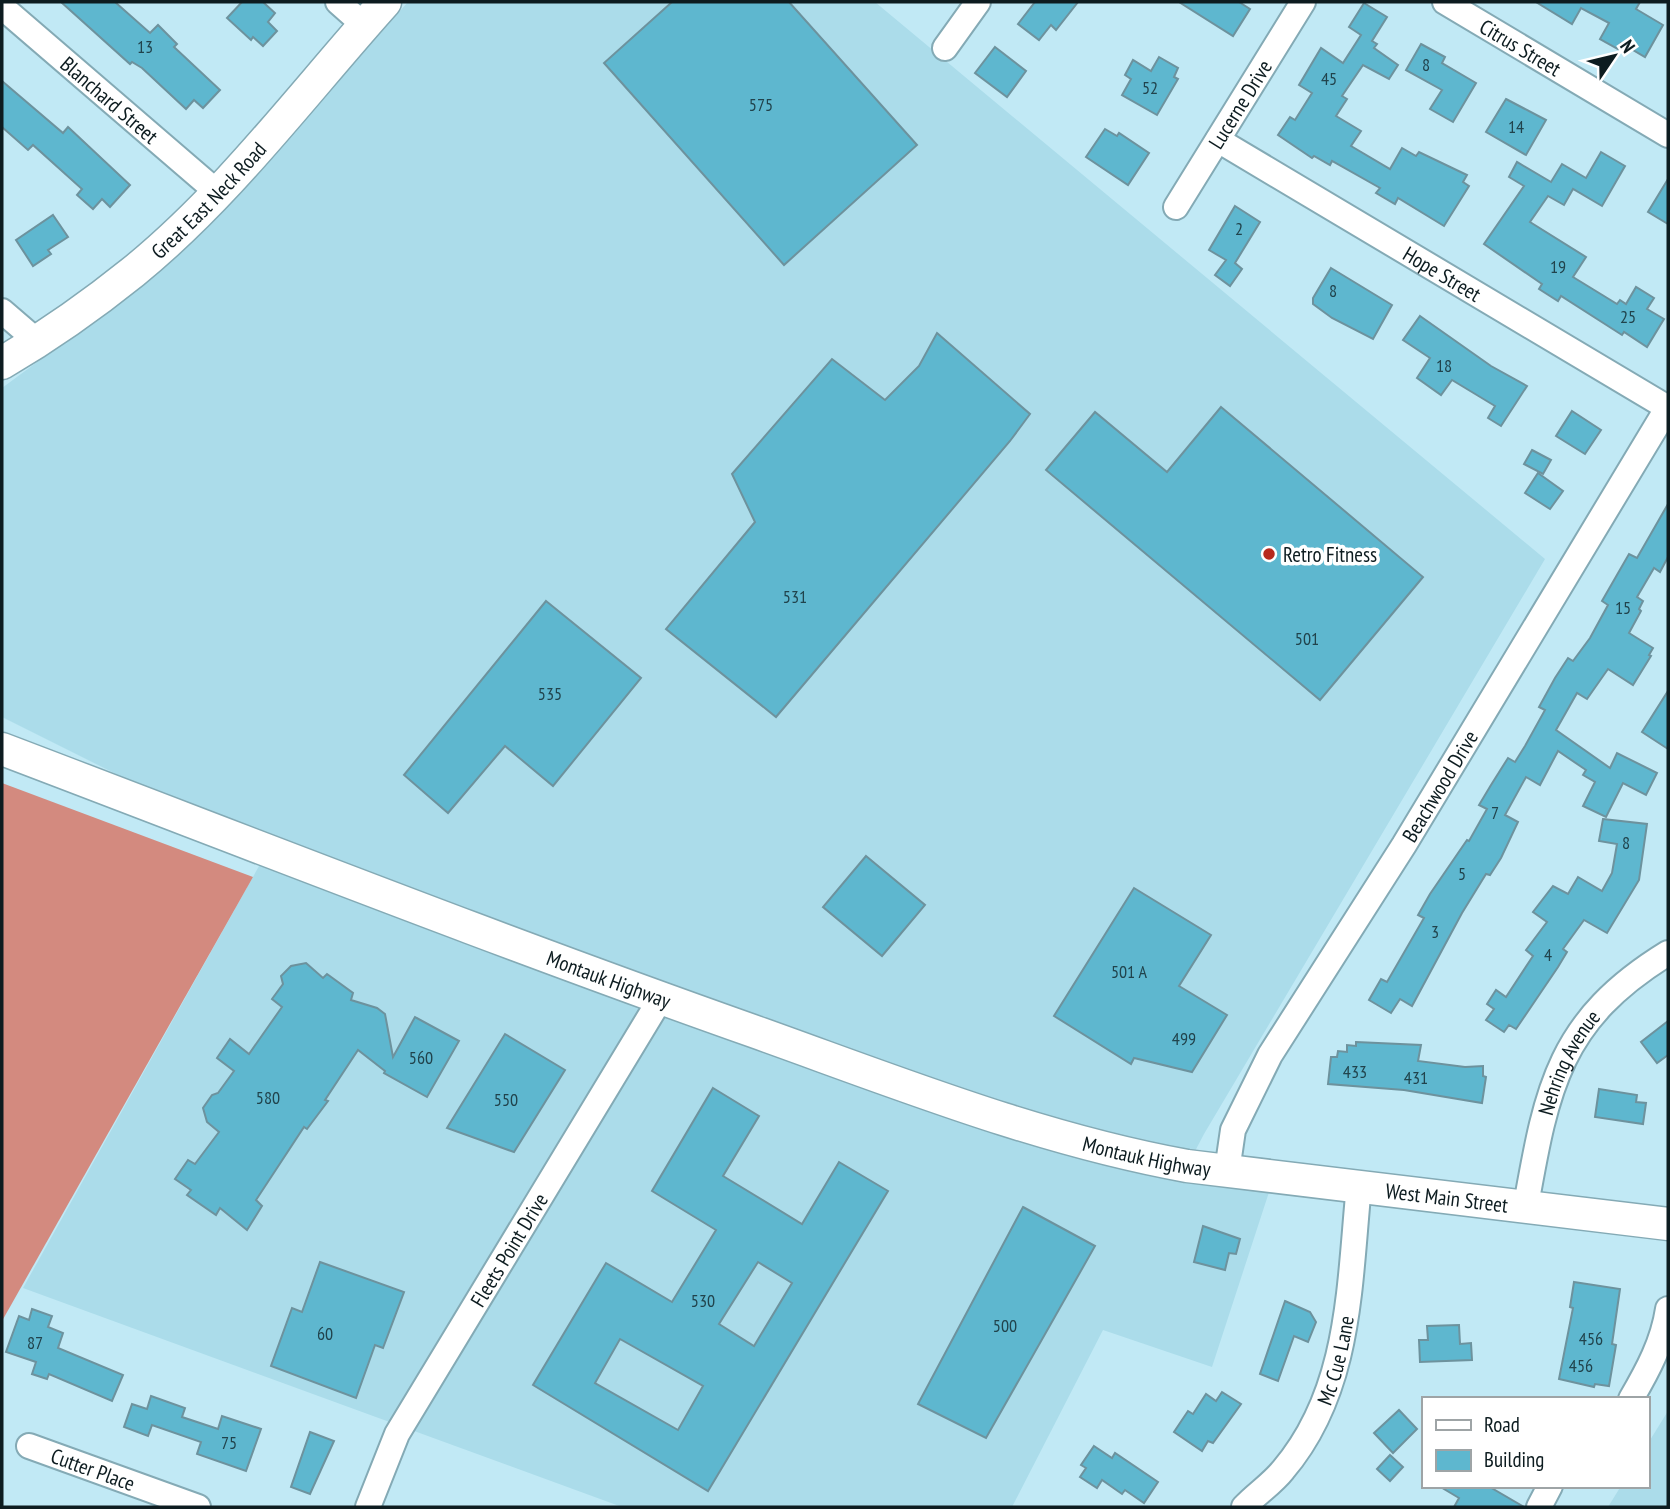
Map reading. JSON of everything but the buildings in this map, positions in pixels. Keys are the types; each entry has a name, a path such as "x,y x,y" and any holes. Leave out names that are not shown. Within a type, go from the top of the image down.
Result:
{"main road":[{"name":"Great East Neck Road","path":"2,363 37,342 135,271 217,192 385,2"},
{"name":"Montauk Highway","path":"2,749 661,998 1023,1127 1141,1158 1227,1171"},
{"name":"West Main Street","path":"1227,1171 1668,1224"}],"street":[{"path":"338,2 364,25"},
{"path":"945,48 978,2"},
{"name":"Lucerne Drive","path":"1176,207 1303,2"},
{"name":"Citrus Street","path":"1445,2 1668,135"},
{"name":"Blanchard Street","path":"2,7 217,192"},
{"name":"Hope Street","path":"1218,140 1668,407"},
{"path":"2,311 37,342"},
{"name":"Beachwood Drive","path":"1227,1171 1233,1130 1270,1055 1404,845 1668,407"},
{"name":"Nehring Avenue","path":"1526,1205 1544,1107 1560,1063 1581,1027 1611,995 1668,953"},
{"name":"Fleets Point Drive","path":"368,1507 397,1434 661,998"},
{"name":"Mc Cue Lane","path":"1244,1507 1283,1471 1328,1395 1343,1344 1359,1185"},
{"path":"1632,1397 1650,1368 1665,1328 1668,1309"},
{"name":"Cutter Place","path":"29,1446 198,1507"},
{"path":"1539,1507 1549,1488"}],"shaded area":[{"path":"408,2 875,2 1545,559 1204,1134 1183,1174 1271,1186 1212,1367 1103,1330 1012,1507 622,1507 23,1288 268,850 2,717 2,388 132,292 211,224"},
{"path":"2,783 253,877 2,1321"},
{"path":"1668,1411 1668,1507 1608,1507 1620,1488 1649,1488 1649,1442"}],"place":[{"name":"Retro Fitness","path":"1269,554"}]}
